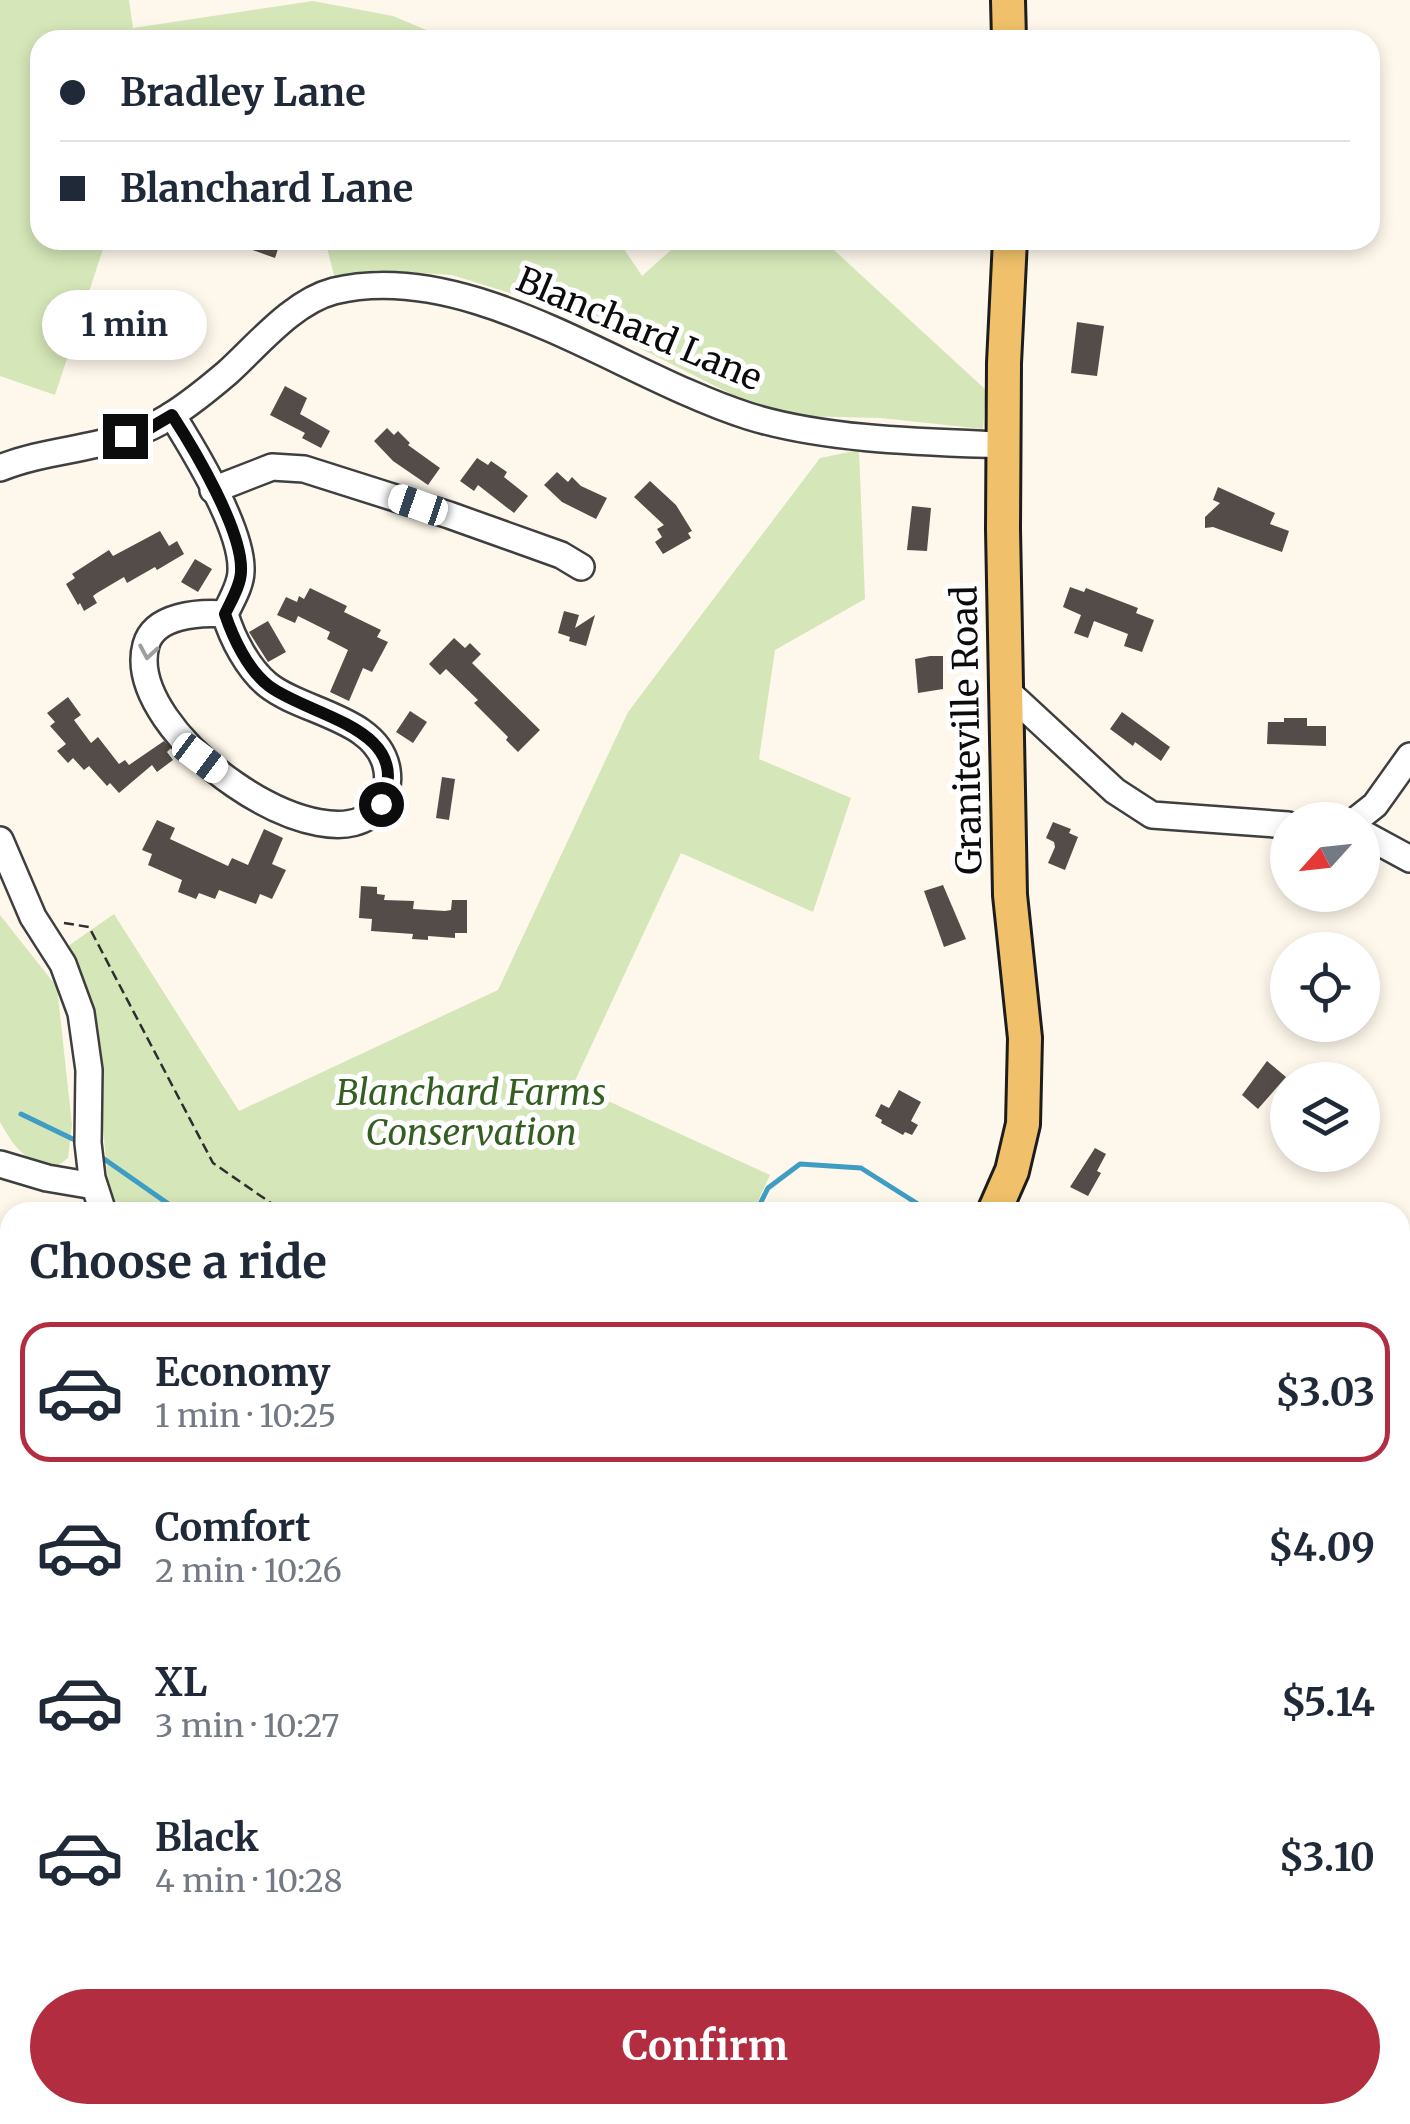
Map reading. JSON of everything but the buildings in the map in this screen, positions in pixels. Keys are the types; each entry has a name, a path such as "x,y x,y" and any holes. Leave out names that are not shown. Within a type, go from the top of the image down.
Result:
{"main road":[{"path":"1008,0 1009,30"},
{"name":"Graniteville Road","path":"998,1202 1012,1171 1023,1124 1024,1090 1022,988 1010,895 1004,444 1010,250"}],"street":[{"name":"Blanchard Lane","path":"0,468 30,457 100,445 150,428 227,373 270,328 326,294 383,285 421,288 487,303 601,350 652,378 749,416 907,442 1004,444"},
{"path":"172,415 201,460 240,555 240,579 225,614"},
{"path":"213,490 272,467 320,472 561,556 581,567"},
{"path":"225,614 252,667 270,688 364,734 383,755 387,790 368,818 349,826 328,826 290,813 216,770 177,736 149,690 144,655 149,636 155,629 188,616 225,614"},
{"path":"1008,692 1115,792 1152,815 1270,825"},
{"path":"1376,802 1410,756"},
{"path":"0,840 33,918 63,964 81,1013 89,1070 88,1143 100,1202"},
{"path":"1380,842 1410,858"},
{"path":"0,1164 94,1186"}],"path":[{"path":"33,918 89,926 214,1163 270,1202"}],"green space":[{"path":"0,0 129,0 133,28 313,1 393,16 426,30 30,30 30,250 103,250 55,395 0,376"},
{"path":"328,250 625,250 642,276 671,250 834,250 986,390 983,429 881,418 799,416 749,403 562,309 452,275 377,270 335,279"},
{"name":"Blanchard Farms Conservation","path":"859,450 865,599 775,650 759,759 851,798 813,912 681,853 573,1085 770,1175 758,1202 110,1202 93,1019 68,946 114,914 239,1111 498,990 628,712 820,458"},
{"path":"0,915 57,987 72,1125 68,1158 56,1167 22,1153 0,1122"}],"waterway":[{"path":"21,1114 79,1142"},
{"path":"97,1154 166,1202"},
{"path":"761,1202 768,1188 800,1164 861,1168 915,1202"}],"route":[{"path":"125,436 172,415 201,460 240,555 240,579 225,614 229,628 252,667 270,688 351,726 375,744 383,755 388,775 381,804"}]}
